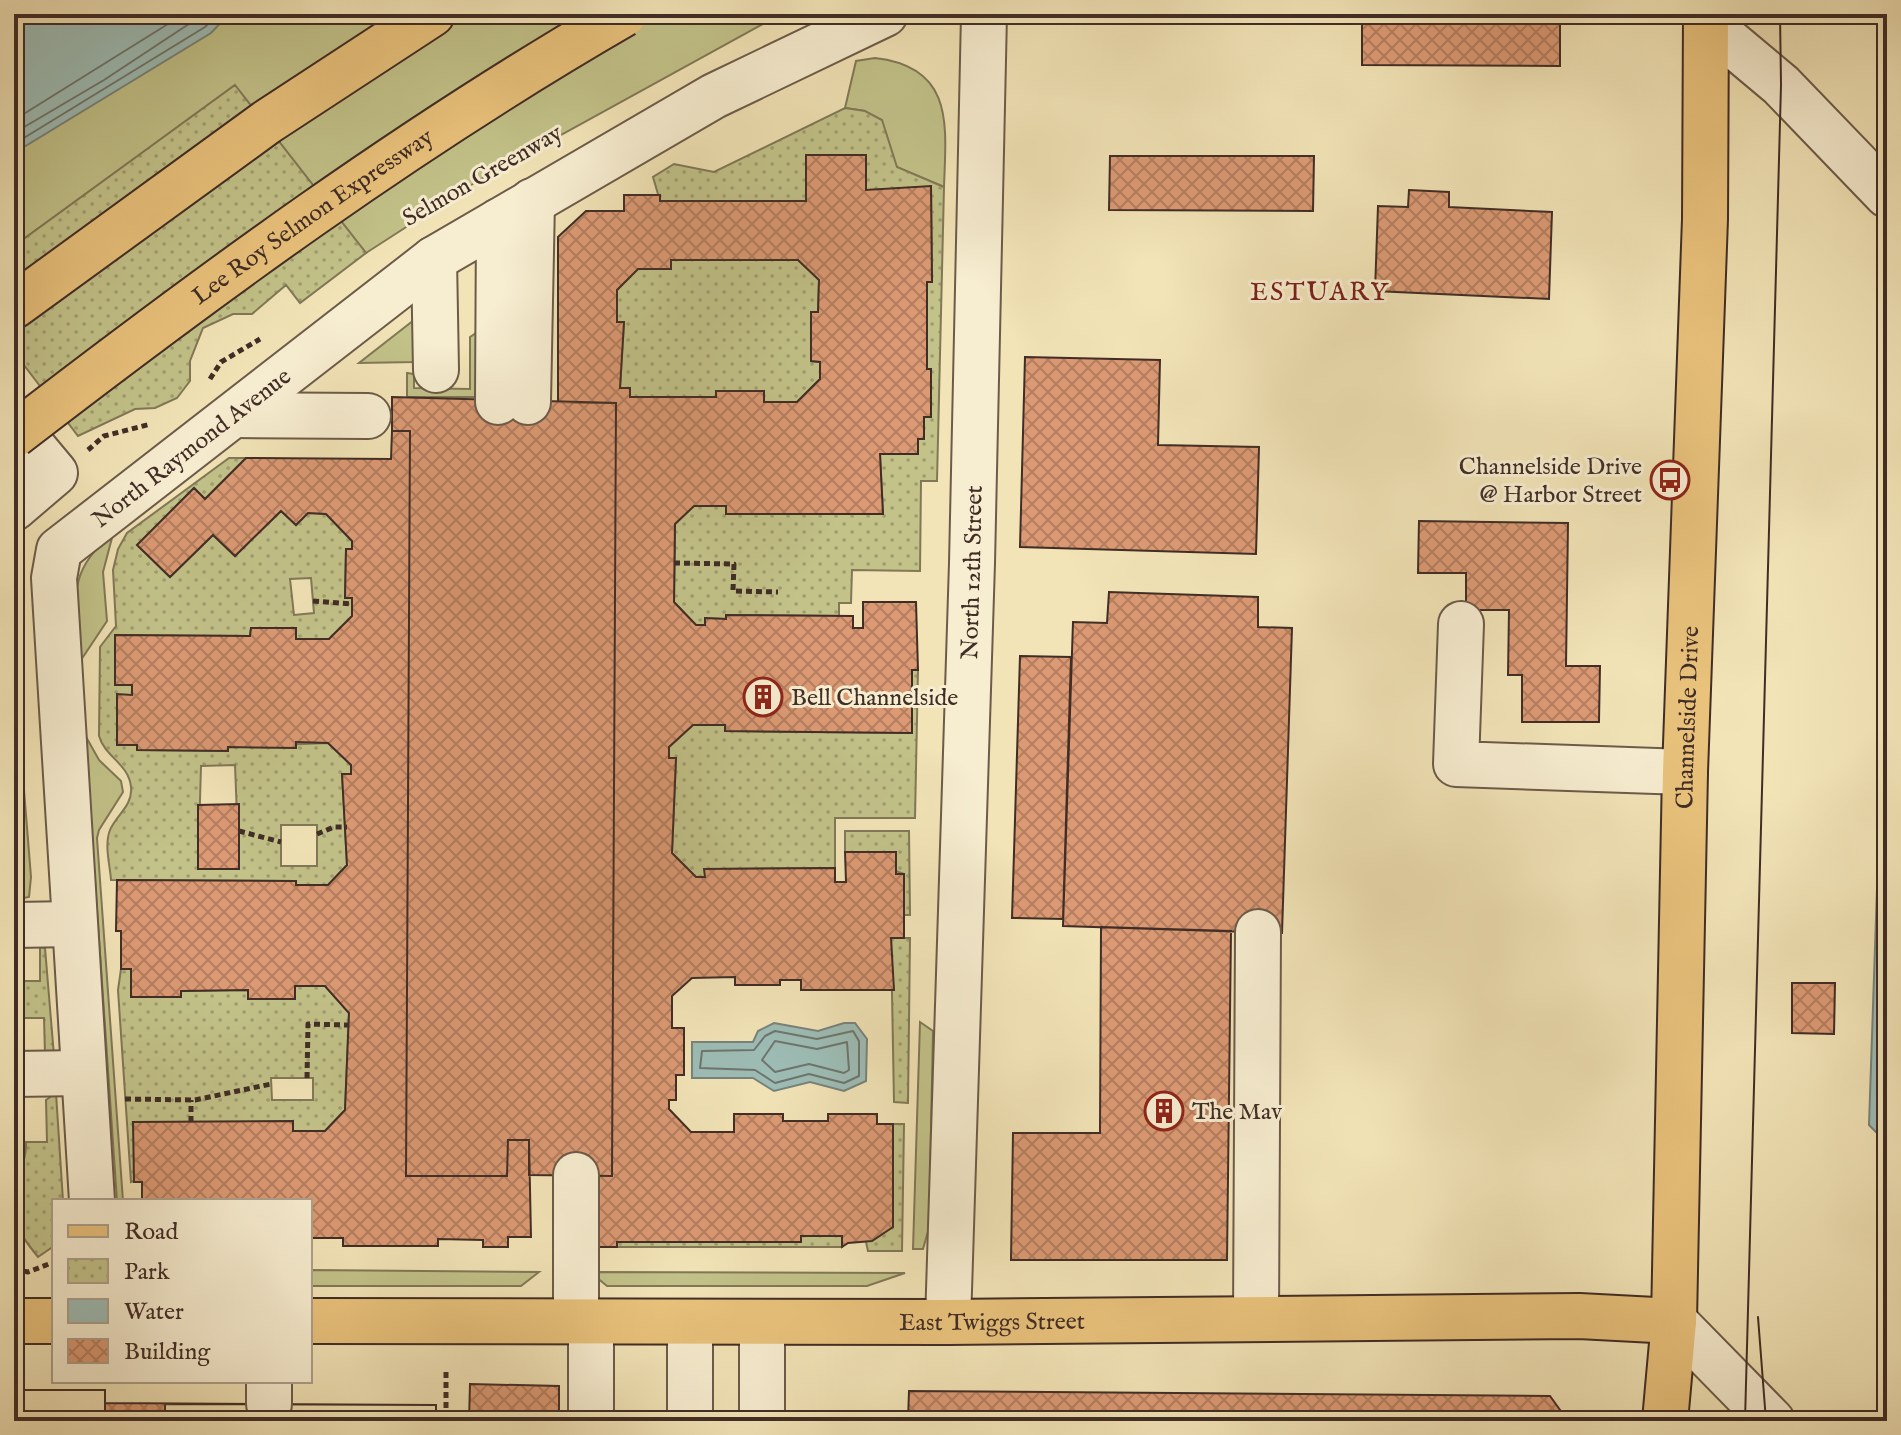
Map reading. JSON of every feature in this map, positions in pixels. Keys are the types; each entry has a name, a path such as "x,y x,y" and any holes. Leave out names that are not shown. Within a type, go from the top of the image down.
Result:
{"main road":[{"path":"14,306 255,130 432,14"},
{"name":"Lee Roy Selmon Expressway","path":"14,435 194,296 402,152 519,74 624,14"},
{"name":"Channelside Drive","path":"1665,1421 1674,1321 1685,772 1705,219 1706,18"},
{"name":"East Twiggs Street","path":"312,1321 948,1322 1579,1316 1674,1321"},
{"path":"14,1321 52,1321"}],"street":[{"name":"North Raymond Avenue","path":"59,550 434,259 714,96 885,14"},
{"name":"North 12th Street","path":"948,1322 972,563 984,14"},
{"path":"1706,18 1781,85 1887,195"},
{"path":"513,402 516,211"},
{"path":"434,259 436,370"},
{"path":"235,415 368,416"},
{"path":"14,424 55,473 14,508"},
{"path":"14,524 59,550 54,578 92,1199"},
{"path":"1461,624 1456,764 1685,772"},
{"path":"14,925 74,924"},
{"path":"1256,1319 1258,932"},
{"path":"14,1074 83,1073"},
{"path":"564,1175 573,1322 591,1421"},
{"path":"1674,1321 1772,1421"},
{"path":"690,1322 690,1421"},
{"path":"762,1322 762,1421"}],"path":[{"path":"209,381 221,362 253,341 267,337"},
{"path":"82,455 104,436 160,422"},
{"path":"674,563 734,564 733,591 778,592"},
{"path":"313,601 352,604"},
{"path":"317,834 334,827 347,827"},
{"path":"239,831 281,842"},
{"path":"307,1078 308,1024 348,1025"},
{"path":"120,1099 191,1100 271,1084"},
{"path":"191,1100 191,1122"},
{"path":"14,1269 28,1272 52,1263"},
{"path":"446,1372 446,1421"}],"green space":[{"path":"14,14 781,14 479,180 366,253 235,86 14,246"},
{"path":"875,58 901,64 920,73 933,87 944,122 944,187 896,167 865,111 845,108 856,61"},
{"path":"235,85 366,253 300,303 286,285 252,314 233,314 203,328 190,361 190,381 177,398 155,408 135,409 78,436 14,352 14,246"},
{"path":"845,108 865,111 882,120 897,167 944,187 937,481 921,481 920,571 852,570 851,603 839,603 839,616 727,615 726,619 706,618 705,625 696,625 674,602 675,524 694,506 726,506 727,514 883,514 880,454 918,454 918,439 923,439 924,417 931,416 931,370 927,369 927,282 932,281 931,187 866,190 865,155 807,155 806,201 660,201 653,177 674,164 714,172"},
{"path":"671,260 798,260 819,280 818,312 811,312 811,361 820,362 820,379 797,402 764,402 764,391 716,397 630,397 630,388 620,388 624,323 617,322 617,290 638,269"},
{"path":"414,320 415,362 359,363"},
{"path":"479,331 487,397 407,397 407,373 414,374 414,388 470,389 470,337"},
{"path":"229,458 246,458 205,499 194,488 137,545 170,577 213,535 235,556 281,511 296,525 308,513 326,514 352,541 352,549 346,550 345,597 352,598 352,616 329,639 296,639 295,628 251,628 250,636 116,635 115,685 132,685 132,695 117,695 117,744 137,745 137,750 227,751 228,747 328,743 351,765 351,774 342,774 347,865 328,885 296,885 295,881 111,880 108,836 129,800 131,787 126,772 106,750 99,736 100,647 116,626 113,570 118,549 127,533","holes":["311,578 314,613 294,615 290,579","235,765 239,868 198,868 201,766","281,825 317,825 317,866 281,866"]},
{"path":"113,534 103,572 107,621 81,660 76,606 80,576 97,548"},
{"path":"14,666 31,877 29,897 14,900"},
{"path":"912,670 918,670 915,818 835,818 835,868 705,869 705,877 696,877 672,853 676,758 669,758 669,747 693,725 725,725 726,731 911,733"},
{"path":"85,735 99,760 121,781 123,792 97,838 123,1199 117,1199"},
{"path":"845,831 909,831 910,915 904,915 904,874 845,852"},
{"path":"891,938 910,938 908,1103 894,1102"},
{"path":"40,947 45,948 54,1056 45,1054 44,1018 14,1018 14,981 40,981"},
{"path":"121,969 131,969 181,991 248,990 248,999 294,999 295,986 325,986 349,1013 345,1110 325,1131 293,1131 293,1121 131,1182 118,990","holes":["271,1078 313,1078 313,1100 272,1100"]},
{"path":"920,1022 933,1031 929,1228 923,1249 913,1249"},
{"path":"56,1093 63,1199 52,1199 52,1247 38,1257 16,1224 12,1197 26,1142 47,1142 46,1100"},
{"path":"893,1124 904,1124 902,1251 868,1251 866,1242 893,1227"},
{"path":"801,1236 842,1236 842,1247 617,1247 617,1242 800,1242"},
{"path":"312,1270 539,1272 521,1286 312,1286"},
{"path":"590,1272 905,1273 867,1286 607,1286"}],"water":[{"path":"14,14 229,14 211,33 14,153"},
{"path":"1887,593 1887,1143 1869,1125"},
{"path":"774,1023 818,1031 855,1023 867,1039 866,1081 844,1091 810,1082 774,1091 753,1078 692,1078 692,1042 753,1042 758,1031"}],"building":[{"path":"1362,14 1560,14 1560,66 1362,65"},
{"name":"Bell Channelside","path":"806,155 866,155 866,190 931,186 932,282 927,282 927,369 931,369 931,417 924,417 924,439 918,439 918,454 880,454 883,514 726,514 726,506 694,506 675,524 674,602 696,625 705,625 705,618 726,619 726,615 853,616 853,628 863,628 863,602 916,602 918,670 912,670 912,733 725,731 725,725 693,725 669,747 669,758 676,758 672,853 696,877 705,877 704,869 835,868 835,882 846,882 845,852 896,852 896,874 904,874 904,938 891,938 894,990 801,990 801,980 780,980 780,985 735,985 735,977 692,978 672,996 672,1028 684,1028 684,1075 676,1075 676,1100 669,1100 669,1109 691,1132 734,1132 734,1114 783,1114 783,1121 828,1121 828,1114 877,1114 877,1124 893,1124 893,1227 872,1241 848,1243 842,1247 842,1236 801,1236 801,1242 617,1242 617,1247 598,1247 598,1176 612,1176 616,403 558,402 558,237 586,211 624,211 624,195 660,195 660,201 806,201","holes":["671,260 798,260 819,280 818,312 811,312 811,361 820,362 820,379 797,402 764,402 764,391 716,391 716,397 630,397 630,388 620,388 624,322 617,322 617,290 638,269 671,269"]},
{"path":"1110,156 1314,156 1313,211 1109,210"},
{"path":"1409,190 1449,192 1449,207 1552,212 1549,299 1375,291 1378,206 1408,207"},
{"path":"1025,357 1160,360 1158,445 1259,447 1256,554 1020,547"},
{"path":"392,397 616,403 612,1176 529,1175 529,1140 508,1140 507,1176 406,1176 410,431 392,431"},
{"path":"392,431 410,431 406,1176 507,1176 508,1140 529,1140 531,1237 508,1237 508,1247 483,1247 483,1240 438,1239 438,1246 343,1246 343,1238 312,1238 312,1199 142,1199 142,1182 134,1182 133,1122 293,1121 293,1131 325,1131 345,1110 349,1013 325,986 295,986 295,999 248,999 248,990 181,991 181,997 131,997 131,969 121,969 121,931 116,931 117,880 296,881 296,885 328,885 347,865 342,774 351,774 351,765 328,743 296,742 296,748 228,747 228,751 137,750 137,745 117,745 117,694 132,695 132,685 115,685 115,635 250,636 251,628 296,628 296,639 329,639 352,616 352,598 345,598 346,549 352,549 352,541 326,514 308,513 296,525 281,511 235,556 213,535 170,577 137,545 194,488 205,499 246,458 391,459"},
{"path":"1419,521 1568,523 1566,666 1600,666 1599,722 1522,722 1522,675 1508,675 1509,610 1466,610 1466,573 1418,573"},
{"path":"1109,592 1258,597 1258,627 1292,628 1282,933 1063,926 1073,622 1107,623"},
{"path":"1020,656 1071,657 1063,919 1012,918"},
{"path":"239,804 239,869 198,869 198,805"},
{"name":"The Mav","path":"1101,927 1231,931 1227,1260 1011,1260 1013,1133 1100,1133"},
{"path":"1792,983 1835,983 1834,1034 1792,1033"},
{"path":"470,1384 559,1386 559,1421 469,1421"},
{"path":"14,1390 105,1390 105,1403 436,1405 436,1421 14,1421"},
{"path":"14,1390 105,1390 105,1421 14,1421"},
{"path":"909,1391 1550,1396 1568,1421 908,1421"},
{"path":"165,1404 436,1405 436,1421 165,1421"}],"tram line":[{"path":"1745,1421 1781,85 1780,14"},
{"path":"1758,1317 1766,1421"}],"place":[{"name":"Channelside Drive @ Harbor Street","path":"1670,480"},
{"name":"Bell Channelside","path":"763,697"},
{"name":"The Mav","path":"1164,1111"}],"district":[{"name":"ESTUARY","path":"1320,291"}]}
